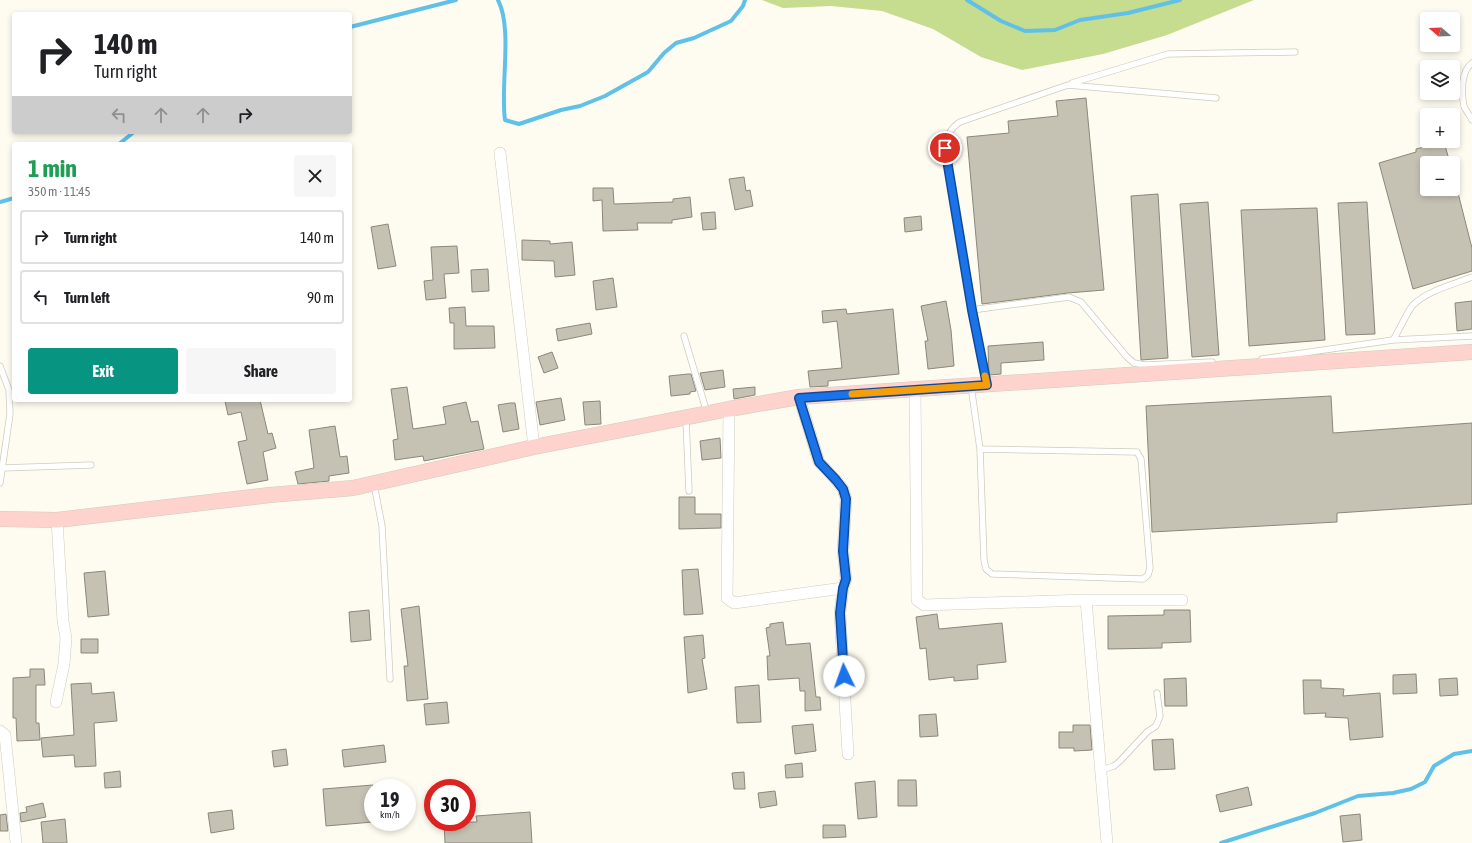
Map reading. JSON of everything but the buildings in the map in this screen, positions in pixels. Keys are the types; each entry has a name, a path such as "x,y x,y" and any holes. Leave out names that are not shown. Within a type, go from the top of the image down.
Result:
{"street":[{"path":"500,153 534,447"},
{"path":"0,519 57,520 270,494 353,488 534,447 685,417 799,398 1472,352"},
{"path":"915,390 916,597 919,603 924,605 1086,600 1182,600"},
{"path":"799,398 819,462 840,484 846,499 843,551 846,579 843,588 840,613 848,754"},
{"path":"729,409 727,598 734,603 843,588"},
{"path":"56,702 64,664 66,638 63,621 57,520"},
{"path":"1086,600 1107,843"},
{"path":"0,731 5,734 16,843"}],"lane":[{"path":"987,385 972,310 945,148 948,134 953,127 960,122 1068,85 1168,54 1295,52"},
{"path":"1472,63 1469,66 1463,81 1464,106 1472,120"},
{"path":"1068,85 1216,98"},
{"path":"1393,340 1401,329 1412,306 1430,293 1472,278"},
{"path":"972,310 1069,298 1076,299 1081,302 1127,357 1134,363 1145,366 1221,362"},
{"path":"684,336 707,413"},
{"path":"1259,360 1393,340 1472,336"},
{"path":"0,366 8,390 10,414 0,483"},
{"path":"971,386 980,449 984,560 986,569 992,574 1143,579 1148,575 1150,568 1141,459 1137,452 980,449"},
{"path":"685,417 689,491"},
{"path":"2,468 91,465"},
{"path":"374,483 382,526 390,679"},
{"path":"1101,770 1114,766 1147,732 1156,726 1160,716 1157,693"}],"green space":[{"path":"762,0 1254,0 1167,35 1103,54 1022,70 981,57 933,29 882,11 831,6 783,8"}],"waterway":[{"path":"352,26 456,0"},
{"path":"498,0 505,26 505,120 519,124 561,110 580,106 605,96 648,72 664,53 676,43 694,38 731,21 743,6 745,0"},
{"path":"967,0 1001,21 1025,31 1055,30 1080,20 1128,13 1180,0"},
{"path":"122,142 132,134"},
{"path":"0,202 12,199"},
{"path":"1221,843 1315,813 1358,796 1393,793 1411,789 1425,782 1434,766 1454,754 1472,751"}],"slow traffic":[{"path":"852,394 987,385 985,376"}],"route":[{"path":"844,676 840,613 843,588 846,579 843,551 846,499 843,489 819,462 799,398 987,385 972,310 945,148"}]}
